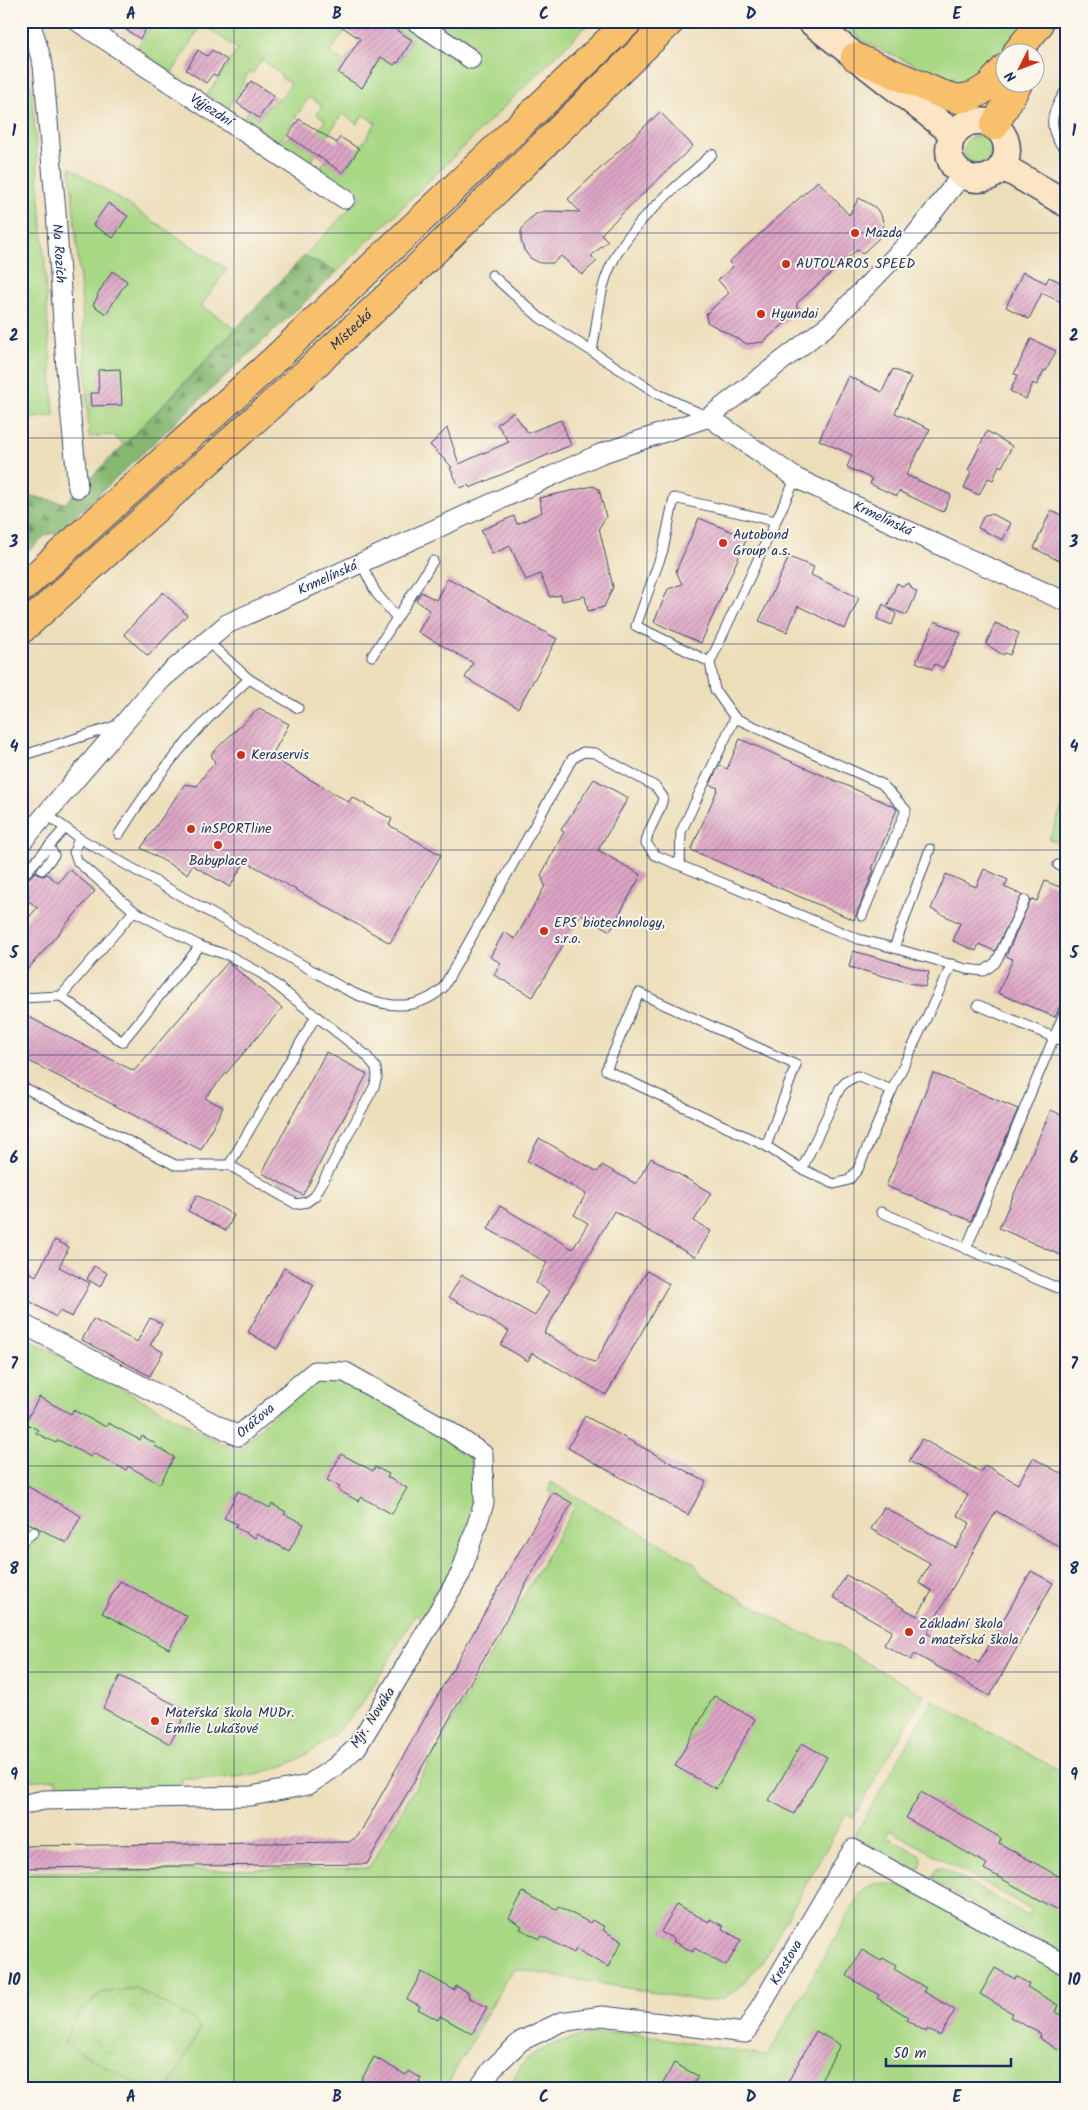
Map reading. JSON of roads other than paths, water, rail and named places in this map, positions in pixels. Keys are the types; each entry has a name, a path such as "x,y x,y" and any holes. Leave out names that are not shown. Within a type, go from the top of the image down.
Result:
{"highway":[{"path":"21,589 272,362 629,21"},
{"name":"Místecká","path":"21,630 285,392 385,299 671,21"},
{"path":"1024,42 1038,23"},
{"path":"1034,42 1038,23"},
{"path":"855,57 941,94 958,99 973,96 988,87 996,78"},
{"path":"994,126 1013,92"}],"main road":[{"path":"810,21 954,134"},
{"path":"972,122 983,122 994,126 1002,134 1006,144 1006,156 1002,166 994,174 984,179 972,179 962,175 954,167 949,156 954,134 962,126 972,122"},
{"path":"1002,166 1067,204"}],"street":[{"name":"Na Rozích","path":"30,21 43,65 56,212 66,369 78,488"},
{"name":"Výjezdní","path":"77,21 345,199"},
{"path":"415,21 472,59"},
{"name":"Krmelínská","path":"21,843 161,680 227,624 600,454 709,417 831,323 912,238 962,175"},
{"name":"Krmelínská","path":"709,417 796,478 956,554 1067,602"},
{"name":"Oráčova","path":"21,1323 238,1436 315,1372 345,1372 446,1428 483,1454"},
{"name":"Mjr. Nováka","path":"21,1805 44,1800 251,1796 308,1785 336,1767 357,1747 461,1573 484,1503 483,1454"},
{"name":"Krestova","path":"478,2089 492,2069 521,2042 561,2022 602,2016 745,2033 853,1849 1067,1966"}],"lane":[{"path":"1067,88 1053,115 1055,135 1063,148 1067,149"},
{"path":"592,351 604,286 615,256 639,223 712,154"},
{"path":"492,276 540,318 658,394 709,417"},
{"path":"796,478 710,662 715,690 734,718 882,784 906,810 862,916"},
{"path":"710,662 636,626 662,550 674,498 775,521"},
{"path":"372,656 433,561"},
{"path":"361,563 376,593 397,618"},
{"path":"207,641 249,679 298,708"},
{"path":"119,834 147,791 178,751 204,722 249,679"},
{"path":"680,865 681,832 734,718"},
{"path":"21,756 123,723"},
{"path":"46,814 79,838 343,988 362,998 397,1007 424,1002 443,988 572,759 582,752 594,753 656,787 663,797 662,807 649,829 646,843 654,855 858,939 977,971 989,969 999,956 1025,900"},
{"path":"21,878 65,828"},
{"path":"21,1086 174,1165 229,1165 296,1204 307,1202 315,1196 378,1077 376,1068 366,1055 262,974 230,956 200,946 134,911 78,862 74,852 79,838"},
{"path":"42,870 54,855 49,847"},
{"path":"894,948 930,849"},
{"path":"61,996 134,911"},
{"path":"21,998 61,996 122,1042 200,946"},
{"path":"766,1146 796,1065 639,993 606,1070 766,1146 802,1169 834,1184 849,1180 858,1169 892,1090 952,964"},
{"path":"978,1005 1067,1043"},
{"path":"966,1248 1067,1006"},
{"path":"229,1165 316,1016"},
{"path":"802,1169 840,1088 847,1081 857,1076 892,1090"},
{"path":"881,1212 1067,1292"},
{"path":"21,1542 34,1532"}],"place":[{"name":"Mazda","path":"855,233"},
{"name":"AUTOLAROS SPEED","path":"786,264"},
{"name":"Hyundai","path":"761,314"},
{"name":"Autobond Group a.s.","path":"723,543"},
{"name":"Keraservis","path":"241,755"},
{"name":"inSPORTline","path":"191,829"},
{"name":"Babyplace","path":"218,845"},
{"name":"EPS biotechnology, s.r.o.","path":"544,931"},
{"name":"Základní škola a mateřská škola","path":"909,1632"},
{"name":"Mateřská škola MUDr. Emílie Lukášové","path":"155,1721"}]}
